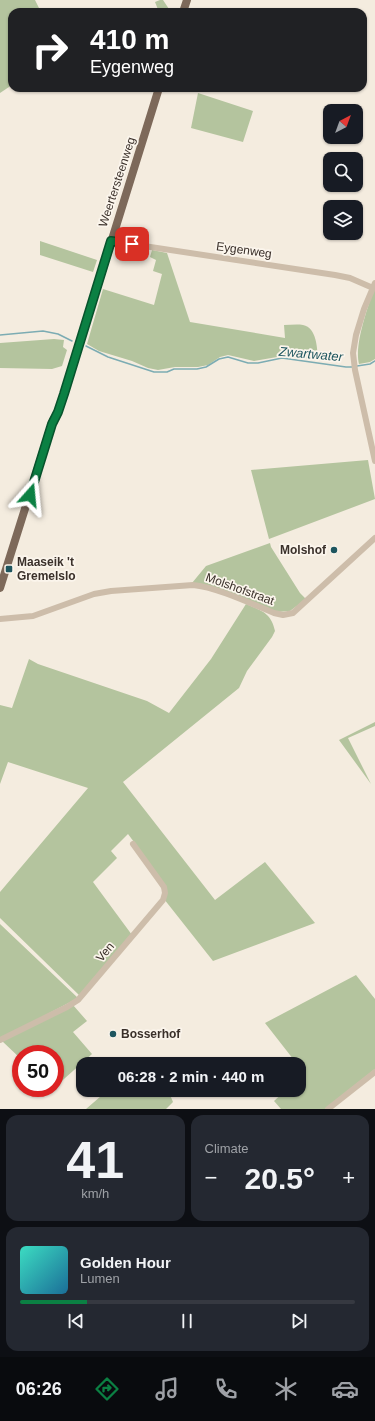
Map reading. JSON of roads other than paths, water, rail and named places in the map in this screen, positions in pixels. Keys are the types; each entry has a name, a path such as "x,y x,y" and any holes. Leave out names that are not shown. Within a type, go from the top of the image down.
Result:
{"main road":[{"name":"Weertersteenweg","path":"0,588 52,424 60,394 69,374 158,92"}],"street":[{"name":"Eygenweg","path":"111,241 336,275 374,285"},
{"path":"374,285 364,309 356,335 353,353 355,370 375,461"},
{"name":"Molshofstraat","path":"0,619 33,616 94,594 111,591 193,585 213,589 274,613 283,615 293,613 375,538"},
{"name":"Ven","path":"0,1040 67,1007 78,1000 162,900 165,893 164,887 133,844"},
{"path":"328,1109 375,1072"}],"waterway":[{"path":"0,335 43,331 58,334 72,341"},
{"name":"Zwartwater","path":"86,346 108,357 154,372 167,372 174,369 197,369 206,367 219,359 228,357 248,363 258,363 282,358 352,367"},
{"path":"357,366 370,364 375,361"}],"place":[{"name":"Molshof","path":"334,550"},
{"name":"Maaseik 't Gremelslo","path":"9,569"},
{"name":"Bosserhof","path":"113,1034"}]}
